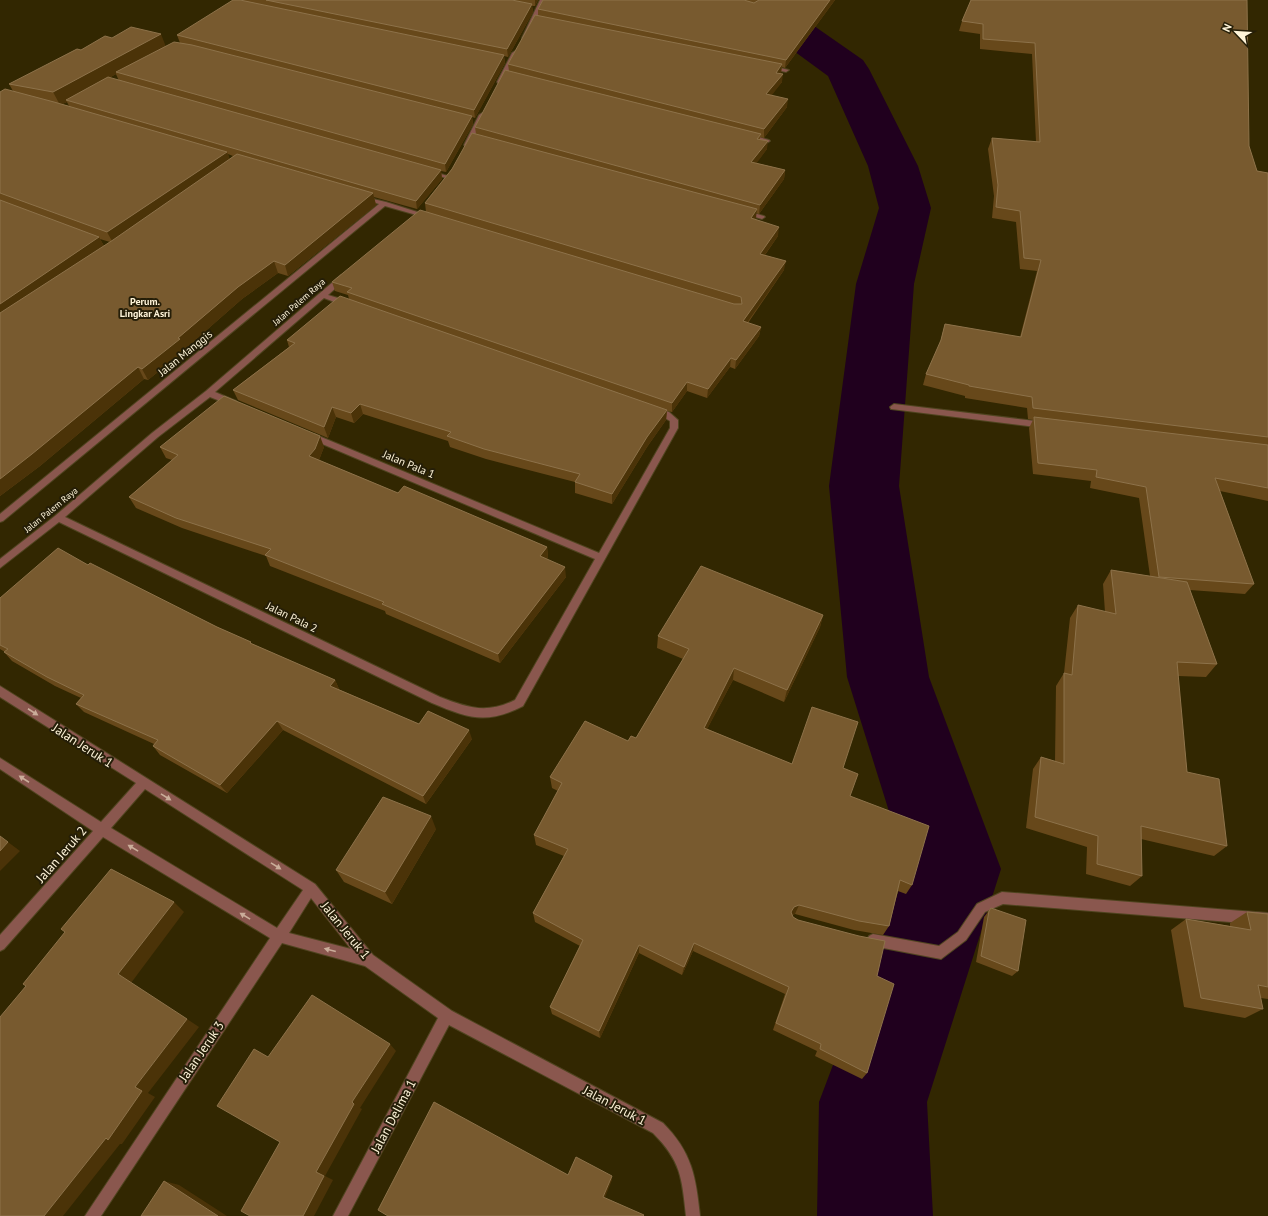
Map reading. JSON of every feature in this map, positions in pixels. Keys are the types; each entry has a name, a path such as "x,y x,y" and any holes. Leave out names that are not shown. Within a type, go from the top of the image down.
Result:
{"street":[{"path":"496,91 508,75 506,60 536,20 534,10 542,0"},
{"path":"763,66 786,70"},
{"path":"463,153 473,138 474,121 485,110"},
{"path":"744,135 767,140"},
{"path":"419,168 449,177"},
{"path":"353,194 435,218"},
{"name":"Jalan Manggis","path":"0,519 384,203"},
{"path":"739,210 762,217"},
{"name":"Jalan Palem Raya","path":"0,564 58,518 155,435 210,393 352,270"},
{"path":"322,295 359,308"},
{"path":"210,393 239,405"},
{"path":"600,557 674,428 674,420 666,414 645,407"},
{"path":"894,407 1050,426"},
{"name":"Jalan Pala 1","path":"305,433 600,557"},
{"name":"Jalan Pala 2","path":"58,518 436,700 459,709 485,715 506,711 519,703 600,557"},
{"name":"Jalan Jeruk 1","path":"0,691 311,888 368,960 447,1016 658,1128 672,1140 687,1169 693,1216"},
{"path":"0,763 101,829 278,936 368,960"},
{"name":"Jalan Jeruk 2","path":"0,944 143,783"},
{"name":"Jalan Jeruk 3","path":"92,1216 311,888"},
{"path":"861,938 941,953 962,936 982,908 1002,898 1268,919"},
{"name":"Jalan Delima 1","path":"340,1216 429,1047 447,1016"}],"building":[{"path":"233,0 240,0 504,55 474,110 177,35"},
{"path":"266,0 512,0 532,4 507,49"},
{"path":"543,0 744,0 754,3 759,0 830,0 786,60 538,9"},
{"path":"971,0 1247,0 1249,146 1257,171 1268,173 1268,437 1033,408 1032,397 969,386 926,374 941,340 945,324 1021,337 1041,260 1024,258 1020,211 996,207 998,185 992,138 1040,142 1035,43 983,39 983,24 962,21"},
{"path":"535,15 782,64 776,73 783,74 766,94 788,99 764,129 508,64"},
{"path":"131,27 161,34 53,92 9,84 77,49 81,50 105,36 112,38"},
{"path":"174,42 192,45 472,116 445,164 116,72"},
{"path":"505,70 761,134 757,139 768,141 751,162 785,170 760,205 475,127"},
{"path":"108,77 441,170 416,201 66,100"},
{"path":"5,89 227,152 107,232 0,193 0,92"},
{"path":"472,133 757,209 751,218 779,227 760,254 786,261 743,321 761,327 736,360 731,358 708,389 687,382 672,403 347,292 352,288 332,282 420,210 734,304 742,304 741,297 425,203 452,169"},
{"path":"237,154 373,193 285,265 274,261 238,287 178,338 180,339 142,369 138,367 0,479 0,313 113,240"},
{"path":"0,200 99,237 0,304"},
{"path":"340,296 667,410 647,437 612,494 575,482 580,474 484,449 447,436 451,432 360,404 351,413 332,407 324,427 233,390 295,343 287,340"},
{"path":"224,396 320,436 315,449 309,456 398,493 404,486 547,547 540,556 565,567 498,654 382,604 384,602 265,555 271,549 176,518 129,497 178,455 160,447"},
{"path":"1034,417 1268,445 1268,488 1215,478 1254,584 1159,577 1146,487 1096,477 1097,470 1038,463"},
{"path":"58,548 88,565 90,563 217,627 251,642 250,643 335,680 330,686 419,724 428,711 469,730 423,796 277,721 220,785 153,746 158,740 76,704 84,695 47,677 4,652 8,649 0,645 0,598"},
{"path":"701,566 823,615 787,690 734,668 704,728 792,764 812,707 858,722 843,768 858,774 850,796 929,826 912,885 900,880 889,926 859,921 799,905 794,907 791,912 793,917 798,920 859,936 885,941 877,976 894,984 867,1073 820,1049 821,1044 776,1023 789,987 694,943 684,967 639,945 599,1031 550,1007 583,940 533,913 568,849 534,835 562,783 550,777 585,721 628,741 631,736 636,738 689,649 658,636"},
{"path":"1111,570 1187,582 1217,664 1177,662 1187,772 1219,779 1227,846 1141,826 1142,876 1097,864 1098,836 1035,817 1041,757 1064,764 1064,673 1072,675 1078,605 1116,614"},
{"path":"383,797 431,816 385,892 336,870"},
{"path":"0,836 8,842 0,851"},
{"path":"111,869 174,902 118,974 187,1019 135,1087 142,1091 108,1140 106,1138 44,1216 0,1216 0,1017 26,986 23,984 65,932 61,929"},
{"path":"991,908 1026,920 1018,971 981,956 989,911"},
{"path":"1247,912 1268,914 1268,987 1258,985 1263,1009 1201,998 1186,919 1251,930"},
{"path":"312,995 390,1044 352,1102 354,1104 316,1172 324,1176 303,1216 250,1216 241,1211 280,1142 217,1106 254,1049 268,1057"},
{"path":"434,1102 568,1175 576,1157 612,1176 603,1197 644,1215 388,1216 378,1210"},
{"path":"164,1181 218,1216 141,1216"}],"waterway":[{"path":"782,0 787,26 847,69 893,166 905,208 885,284 864,486 888,677 954,869 873,1102 875,1216"}],"district":[{"name":"Perum. Lingkar Asri","path":"145,306"}]}
